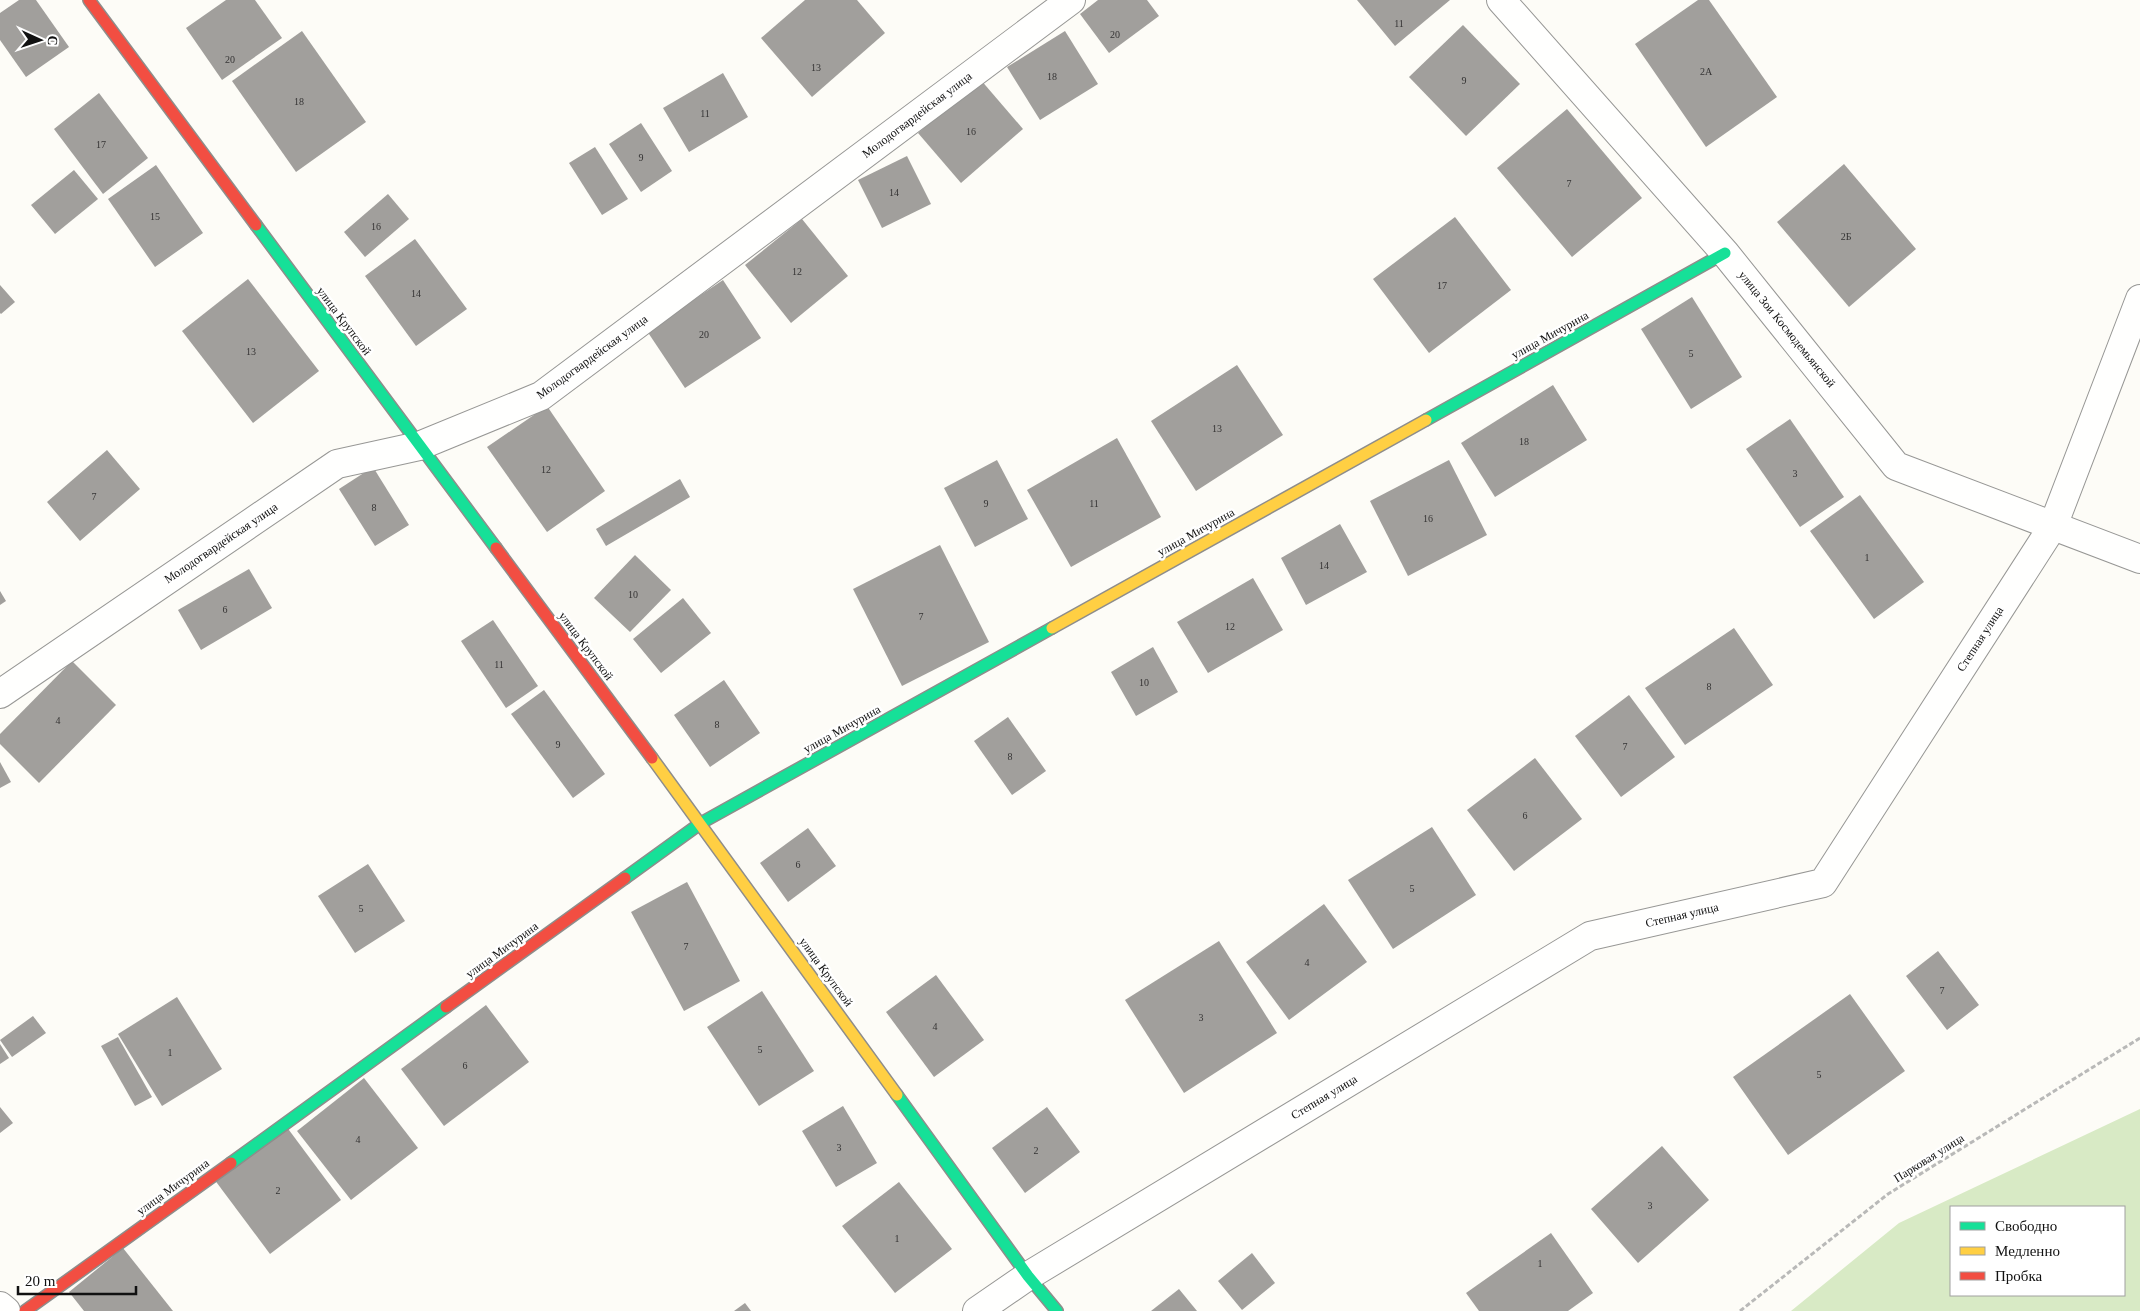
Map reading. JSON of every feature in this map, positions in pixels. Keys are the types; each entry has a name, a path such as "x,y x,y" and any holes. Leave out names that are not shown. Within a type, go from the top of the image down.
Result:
{"street":[{"name":"улица Крупской","path":"89,0 701,823 1028,1276 1057,1311"},
{"name":"Молодогвардейская улица","path":"0,694 337,464 419,446 540,396 1071,0"},
{"name":"улица Зои Космодемьянской","path":"1501,0 1725,253 1896,466 2140,559"},
{"name":"улица Мичурина","path":"25,1311 701,823 1725,253"},
{"name":"Степная улица","path":"977,1311 1028,1276 1590,936 1823,883 2052,526 2140,299"},
{"path":"0,1306 6,1311"}],"path":[{"name":"Парковая улица","path":"1740,1311 1888,1194 2140,1038"}],"green space":[{"path":"2140,1109 2140,1311 1791,1311 1899,1223"}],"building":[{"path":"19,0 36,0 69,47 26,77 0,40 0,13"},
{"path":"226,0 255,0 282,38 222,80 186,28"},
{"path":"805,0 857,0 885,33 812,97 761,38"},
{"path":"1098,0 1147,0 1159,16 1109,53 1080,14"},
{"path":"1357,0 1450,0 1395,46"},
{"path":"1698,0 1709,0 1777,97 1706,147 1635,44"},
{"path":"1463,25 1520,84 1466,136 1409,77"},
{"path":"302,31 366,122 296,172 232,81"},
{"path":"1065,31 1098,84 1040,120 1007,67"},
{"path":"723,73 748,117 689,152 663,108"},
{"path":"980,79 1023,129 961,183 918,133"},
{"path":"99,93 148,158 103,194 54,129"},
{"path":"1567,109 1642,198 1572,257 1497,168"},
{"path":"641,123 672,171 641,192 609,144"},
{"path":"595,147 628,199 602,215 569,163"},
{"path":"907,156 931,204 882,228 858,180"},
{"path":"1844,164 1916,249 1849,307 1777,222"},
{"path":"156,165 203,233 155,267 108,199"},
{"path":"74,170 98,199 55,234 31,205"},
{"path":"388,194 409,219 365,257 344,232"},
{"path":"1455,217 1511,290 1429,353 1373,279"},
{"path":"802,219 848,276 791,323 745,265"},
{"path":"415,239 467,309 416,346 365,276"},
{"path":"248,279 319,371 253,423 182,331"},
{"path":"723,280 761,338 685,388 647,331"},
{"path":"0,285 15,302 1,314 0,313"},
{"path":"1692,297 1742,377 1691,409 1641,329"},
{"path":"1237,365 1283,435 1196,491 1151,421"},
{"path":"1553,385 1587,440 1495,497 1461,443"},
{"path":"547,406 605,491 547,532 487,447"},
{"path":"1790,419 1844,497 1800,527 1746,449"},
{"path":"1117,438 1161,517 1071,567 1027,490"},
{"path":"107,450 140,489 80,541 47,502"},
{"path":"997,460 1028,519 975,547 944,488"},
{"path":"1449,460 1487,535 1408,576 1370,501"},
{"path":"373,467 409,525 375,546 339,489"},
{"path":"680,479 690,497 606,546 596,529"},
{"path":"1860,495 1924,582 1874,619 1810,531"},
{"path":"1340,524 1367,572 1306,605 1281,558"},
{"path":"940,545 989,642 902,686 853,589"},
{"path":"635,555 671,590 630,632 594,598"},
{"path":"249,569 272,608 201,650 178,610"},
{"path":"1253,578 1283,630 1208,673 1177,622"},
{"path":"0,591 6,601 0,605"},
{"path":"683,598 711,633 661,673 633,639"},
{"path":"493,620 538,686 506,708 461,641"},
{"path":"1734,628 1773,685 1685,745 1645,688"},
{"path":"1153,647 1178,692 1136,716 1111,672"},
{"path":"72,661 116,705 39,783 0,744 0,734"},
{"path":"724,680 760,733 710,767 674,715"},
{"path":"544,690 605,774 573,798 511,714"},
{"path":"1629,695 1675,757 1621,797 1575,736"},
{"path":"1008,717 1046,771 1012,795 974,741"},
{"path":"1535,758 1582,819 1514,871 1467,810"},
{"path":"0,762 11,782 0,788"},
{"path":"1432,827 1476,895 1393,949 1348,880"},
{"path":"808,828 836,866 788,902 760,863"},
{"path":"368,864 405,921 355,953 318,896"},
{"path":"687,882 740,981 684,1011 631,912"},
{"path":"1324,904 1367,962 1289,1020 1246,962"},
{"path":"1219,941 1277,1033 1184,1093 1125,1000"},
{"path":"1938,951 1979,1005 1947,1030 1906,976"},
{"path":"936,975 984,1040 934,1077 886,1012"},
{"path":"762,991 814,1071 759,1106 707,1027"},
{"path":"1850,994 1905,1071 1788,1155 1733,1077"},
{"path":"177,997 222,1069 162,1106 118,1034"},
{"path":"486,1005 529,1062 444,1126 401,1069"},
{"path":"33,1016 46,1033 12,1057 0,1040"},
{"path":"118,1037 152,1097 135,1106 101,1046"},
{"path":"0,1044 9,1058 0,1064"},
{"path":"364,1078 418,1148 351,1200 297,1131"},
{"path":"843,1106 877,1163 836,1187 802,1131"},
{"path":"0,1107 13,1123 0,1133"},
{"path":"1047,1107 1080,1152 1025,1193 992,1148"},
{"path":"286,1126 341,1200 270,1254 214,1179"},
{"path":"1662,1146 1709,1200 1638,1263 1591,1209"},
{"path":"899,1182 952,1249 895,1293 842,1226"},
{"path":"1551,1233 1593,1293 1568,1311 1479,1311 1466,1293"},
{"path":"123,1248 173,1311 84,1311 69,1292"},
{"path":"1252,1253 1275,1283 1242,1310 1218,1281"},
{"path":"1179,1289 1197,1311 1151,1311"},
{"path":"745,1303 751,1311 734,1311"}],"traffic: fast":[{"path":"256,225 496,548"},
{"path":"1426,420 1725,253"},
{"path":"625,878 701,823 1052,628"},
{"path":"231,1163 446,1007"},
{"path":"897,1095 1028,1276 1057,1311"}],"traffic: slow":[{"path":"1052,628 1426,420"},
{"path":"652,758 897,1095"}],"traffic: jam":[{"path":"89,0 256,225"},
{"path":"496,548 652,758"},
{"path":"446,1007 625,878"},
{"path":"25,1311 231,1163"}]}
